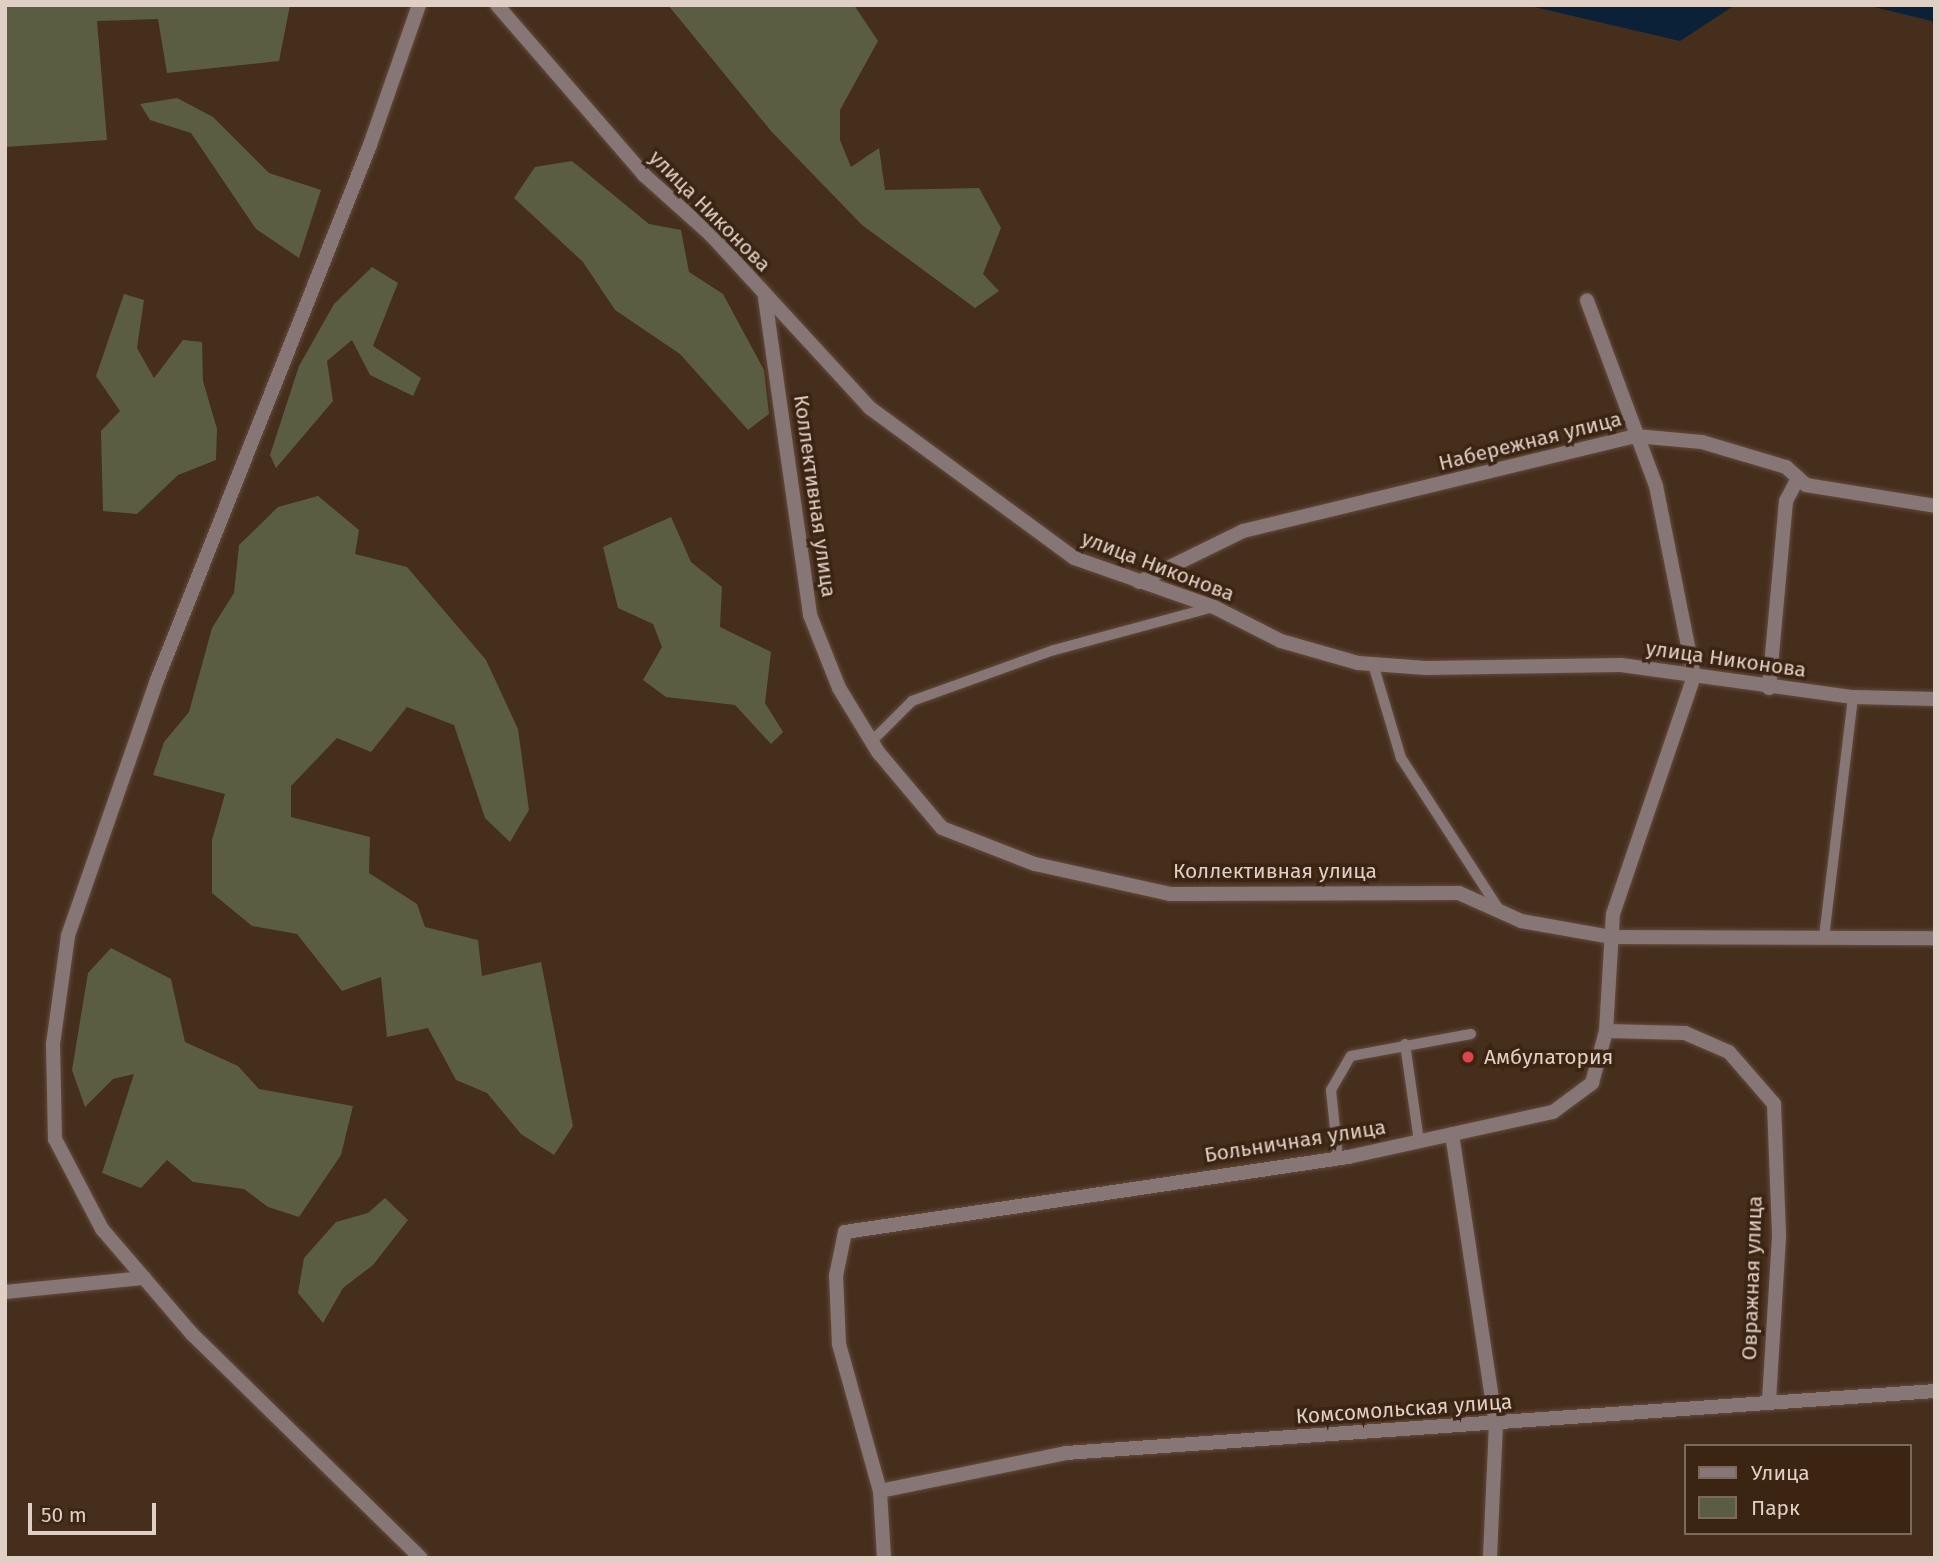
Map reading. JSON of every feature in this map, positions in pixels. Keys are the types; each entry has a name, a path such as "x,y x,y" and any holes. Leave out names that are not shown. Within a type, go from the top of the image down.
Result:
{"street":[{"path":"419,5 370,145 157,680 68,936 53,1044 55,1139 102,1229 192,1334 421,1558"},
{"name":"улица Никонова","path":"497,5 644,175 710,234 765,297 870,408 931,448 1006,513 1074,558 1214,607 1281,641 1373,664 1620,665 1769,688 1853,697 1935,699"},
{"name":"Коллективная улица","path":"765,297 810,615 839,688 872,741 929,820 1034,864 1171,894 1459,893 1500,911 1611,937 1935,938"},
{"path":"1587,300 1656,486 1694,676"},
{"name":"Набережная улица","path":"1139,582 1243,531 1636,436 1702,442 1786,467 1806,485 1891,503 1935,506"},
{"path":"1769,688 1786,501 1798,478"},
{"name":"Больничная улица","path":"880,1491 839,1344 836,1276 845,1232 1338,1158 1553,1112 1575,1101 1601,1065 1606,1031 1611,937 1694,676"},
{"name":"Овражная улица","path":"1606,1031 1685,1033 1729,1052 1774,1104 1779,1237 1769,1399"},
{"path":"1452,1134 1496,1424 1490,1558"},
{"path":"5,1292 144,1278"},
{"name":"Комсомольская улица","path":"880,1491 1066,1453 1496,1424 1769,1399 1935,1391"},
{"path":"880,1491 884,1558"}],"lane":[{"path":"872,741 912,701 1054,650 1214,607"},
{"path":"1373,664 1401,758 1500,911"},
{"path":"1824,937 1853,697"},
{"path":"1338,1158 1331,1090 1343,1064 1363,1051 1471,1034"},
{"path":"1405,1044 1419,1142"}],"green space":[{"path":"5,5 290,5 279,61 167,73 158,19 97,21 107,140 5,147"},
{"path":"668,5 854,5 878,41 840,110 840,140 851,167 879,148 885,190 979,188 1001,228 983,274 999,291 975,308 862,225 771,131"},
{"path":"177,98 213,117 269,173 321,190 299,258 256,229 191,133 150,120 140,104"},
{"path":"572,161 649,224 681,230 689,272 723,294 764,370 769,414 748,430 680,354 615,310 583,262 514,198 535,167"},
{"path":"372,267 398,283 373,346 421,378 413,396 370,375 352,340 327,361 333,401 276,468 270,455 299,366 334,304"},
{"path":"124,294 144,300 137,348 154,378 183,340 202,342 203,381 217,429 216,460 178,475 137,514 103,511 101,431 120,411 96,376"},
{"path":"318,496 359,530 355,554 407,567 486,660 518,729 529,810 510,842 485,818 454,725 407,707 371,752 337,738 291,786 291,817 370,837 369,873 417,904 425,927 478,940 482,976 541,962 573,1126 554,1155 521,1134 487,1093 456,1080 428,1028 387,1037 381,977 342,991 297,934 252,926 212,893 212,840 225,794 153,775 164,742 189,712 212,628 234,593 239,545 278,507"},
{"path":"671,517 691,562 722,587 720,627 771,652 765,703 783,732 771,744 735,705 666,697 643,680 662,647 653,624 618,608 603,547"},
{"path":"111,948 171,979 185,1042 238,1066 259,1089 353,1106 341,1155 299,1217 268,1207 244,1189 193,1182 167,1160 141,1188 102,1173 134,1074 113,1079 85,1107 72,1070 88,973"},
{"path":"385,1198 408,1220 373,1265 343,1288 323,1323 298,1293 304,1258 336,1222 368,1213"}],"water":[{"path":"1526,5 1735,5 1680,41"},
{"path":"1866,5 1935,5 1935,32 1932,21"}],"place":[{"name":"Амбулатория","path":"1468,1057"}]}
